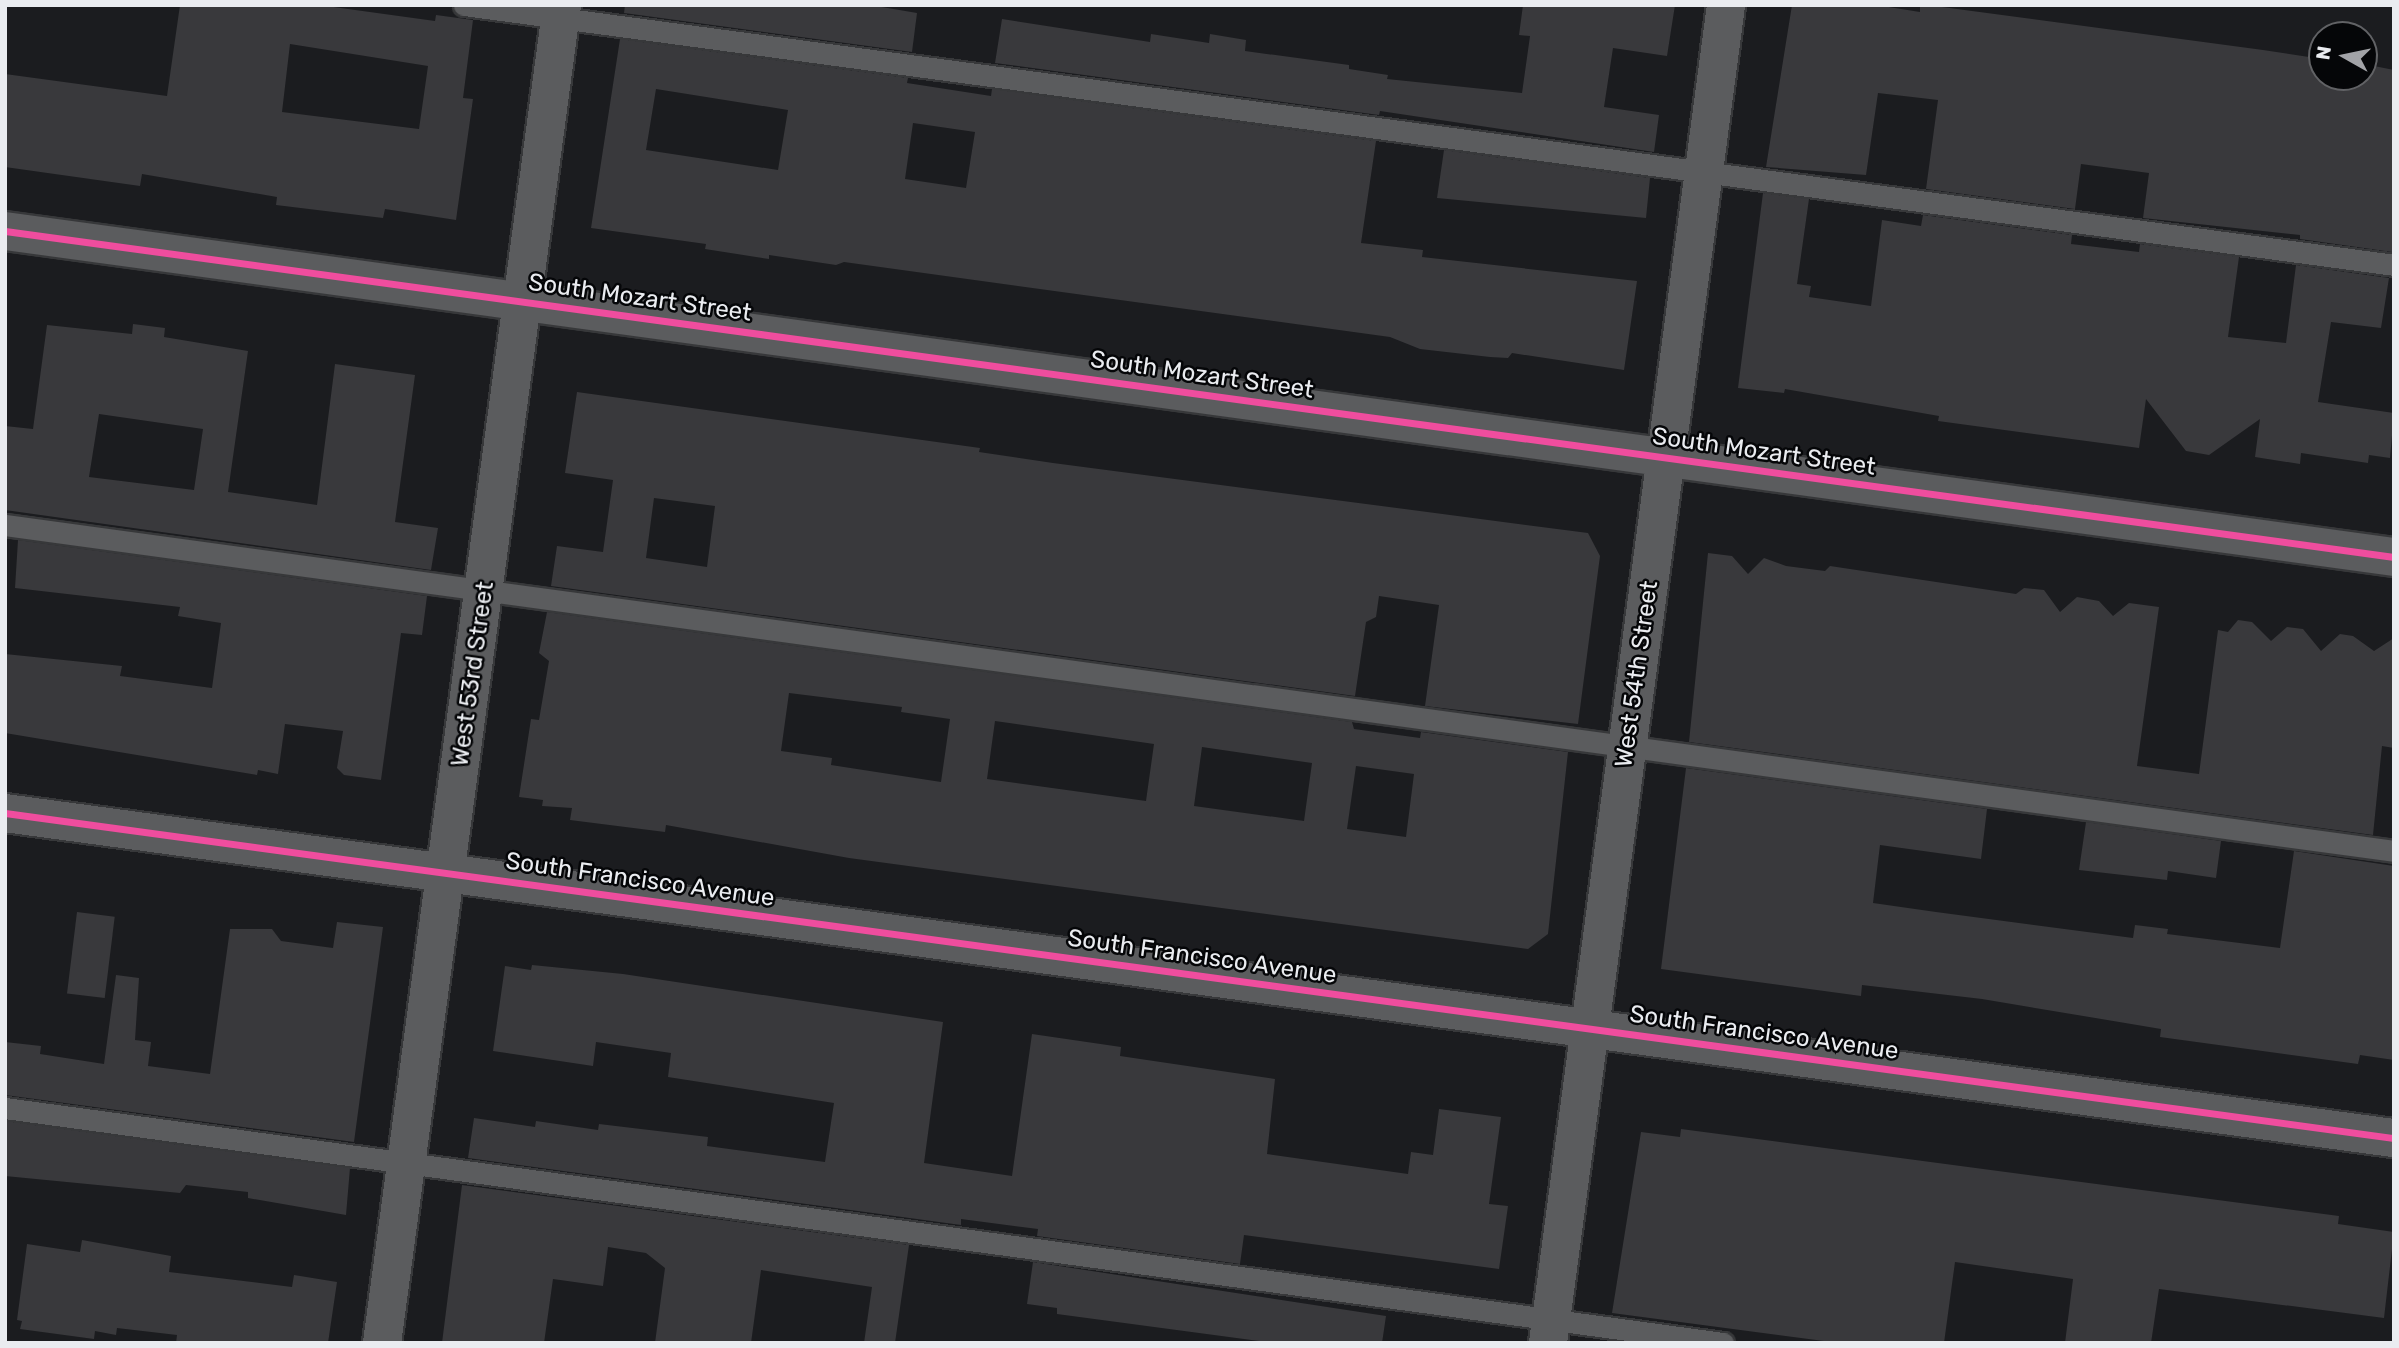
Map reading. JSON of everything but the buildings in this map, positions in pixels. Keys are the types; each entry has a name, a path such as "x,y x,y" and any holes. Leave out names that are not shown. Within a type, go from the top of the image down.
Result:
{"street":[{"name":"West 54th Street","path":"1549,1331 1727,5"},
{"name":"West 53rd Street","path":"382,1343 561,12"},
{"name":"South Mozart Street","path":"5,230 2394,558"},
{"name":"South Francisco Avenue","path":"5,813 2394,1138"}],"lane":[{"path":"464,5 561,12 1704,173 2394,265"},
{"path":"5,525 2394,851"},
{"path":"5,1108 406,1162 1549,1331 1723,1343"}],"cycle path":[{"path":"5,231 2394,557"},
{"path":"5,813 2394,1138"}]}
